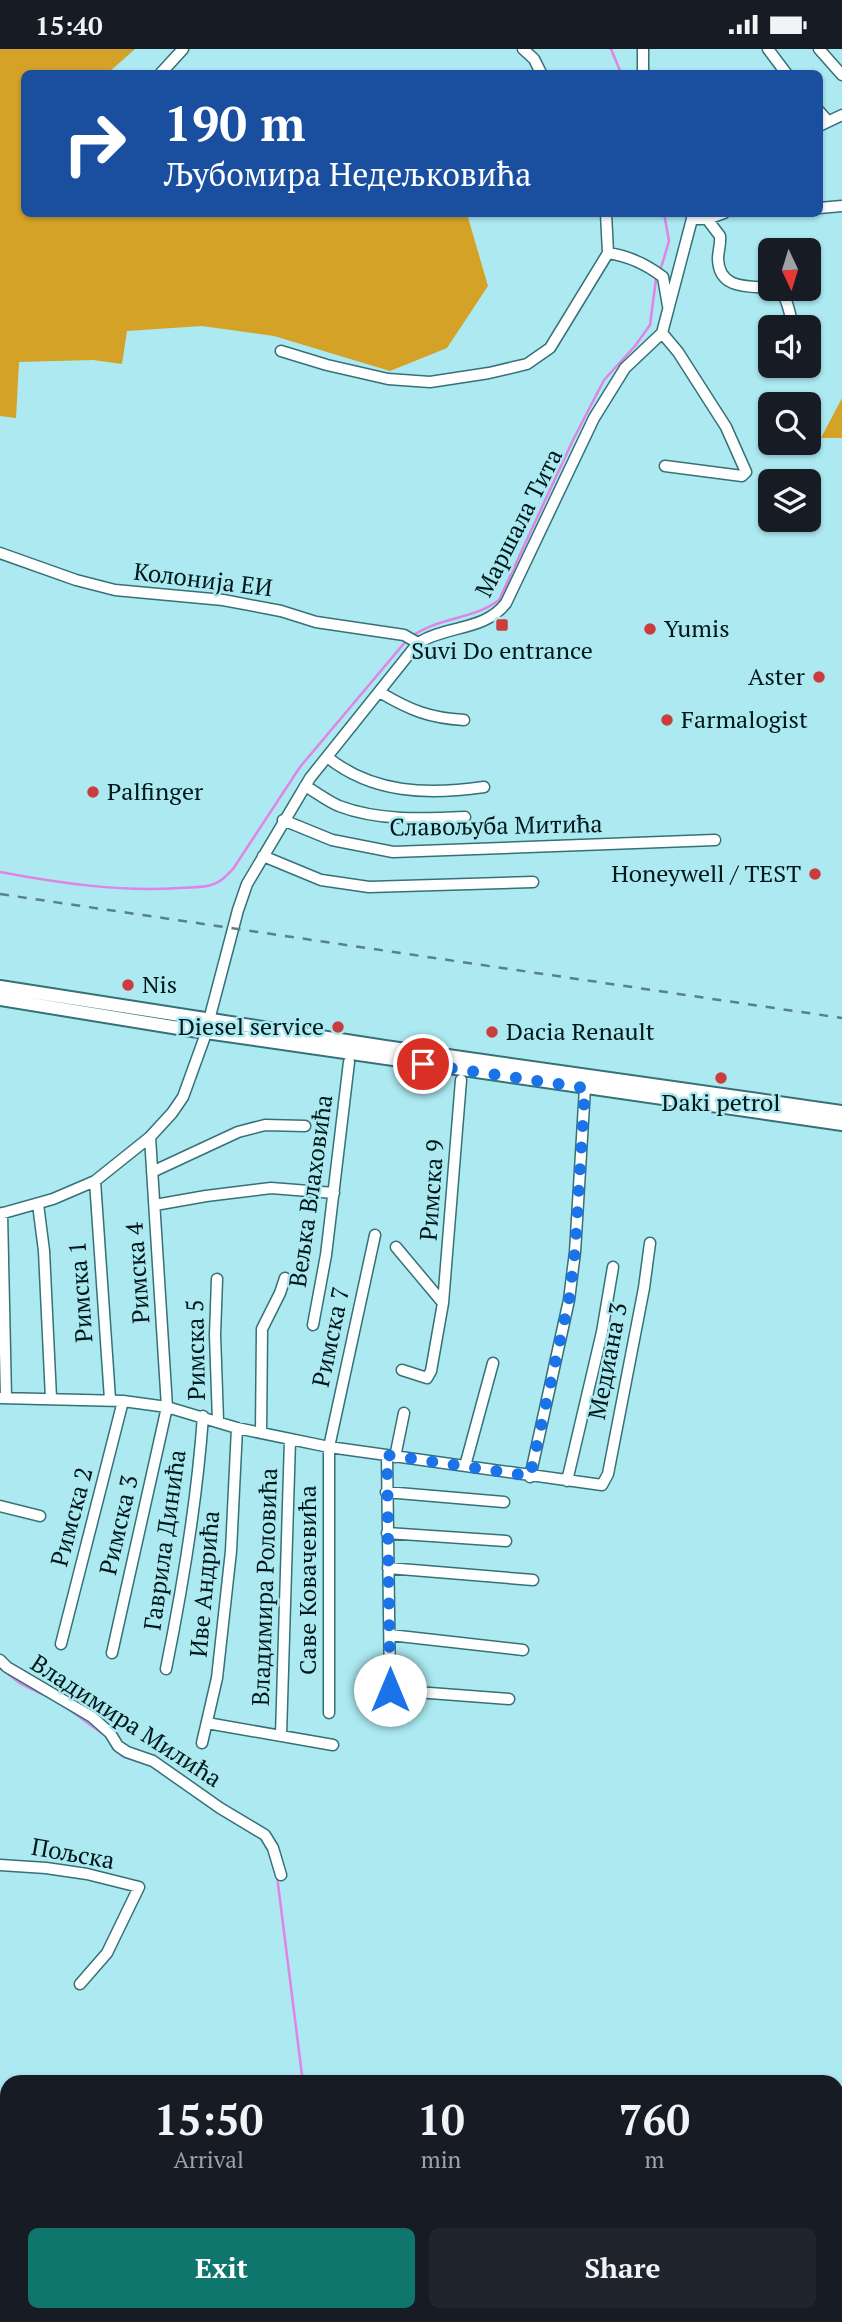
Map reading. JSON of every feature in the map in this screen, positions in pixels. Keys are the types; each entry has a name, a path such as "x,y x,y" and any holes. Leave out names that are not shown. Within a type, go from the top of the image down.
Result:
{"main road":[{"path":"0,987 208,1026 585,1088 842,1124"},
{"path":"0,999 842,1112"}],"street":[{"path":"164,70 183,49"},
{"path":"523,49 534,59 540,70"},
{"path":"643,49 643,70"},
{"path":"768,49 784,70"},
{"path":"819,49 842,75"},
{"path":"823,123 842,115"},
{"path":"823,208 842,206"},
{"path":"281,351 388,379 430,382 527,364 550,348 608,253 606,217"},
{"name":"Маршала Тита","path":"412,639 481,623 502,609 594,418 625,368 662,333 692,217"},
{"path":"697,217 713,217"},
{"path":"707,219 720,236 718,260 729,281 741,287 758,288"},
{"path":"608,253 623,255 649,266 663,277 668,298 668,316"},
{"path":"662,333 678,352 726,427 746,472 742,475 665,466"},
{"name":"Колонија ЕИ","path":"0,553 76,580 115,590 223,600 281,611 316,622 412,639"},
{"path":"412,639 381,693 305,786 283,820 242,896 208,1026 183,1097 150,1137 95,1181 38,1203 1,1213 3,1398 110,1399 167,1407 237,1428 290,1440 567,1481 602,1332 613,1267"},
{"path":"381,693 404,707 437,719 464,720"},
{"path":"327,757 345,772 367,782 399,789 425,791 484,787"},
{"path":"305,786 338,806 382,817 465,817"},
{"name":"Славољуба Митића","path":"283,820 332,840 393,852 715,840"},
{"path":"263,856 309,876 345,885 380,887 533,882"},
{"name":"Вељка Влаховића","path":"313,1325 334,1193 349,1062"},
{"name":"Римска 9","path":"402,1370 422,1378 430,1376 443,1303 461,1080"},
{"path":"530,1476 569,1300 575,1251 585,1088"},
{"path":"152,1172 237,1132 265,1125 305,1126"},
{"name":"Римска 4","path":"150,1137 167,1407"},
{"name":"Римска 1","path":"95,1181 110,1399"},
{"path":"155,1205 271,1188 334,1193"},
{"path":"38,1203 44,1251 51,1398"},
{"name":"Римска 7","path":"329,1447 375,1235"},
{"name":"Медиана 3","path":"567,1481 602,1485 608,1474 644,1288 650,1243"},
{"name":"Римска 9","path":"396,1247 443,1303"},
{"path":"261,1433 262,1329 285,1278"},
{"name":"Римска 5","path":"217,1279 215,1335 218,1421"},
{"path":"465,1466 493,1363"},
{"name":"Римска 2","path":"61,1644 124,1401"},
{"name":"Римска 3","path":"112,1653 167,1407"},
{"path":"404,1413 391,1456 386,1492 390,1690 509,1699"},
{"name":"Гаврила Динића","path":"166,1669 191,1532 203,1416"},
{"name":"Иве Андрића","path":"202,1743 217,1678 231,1551 237,1428"},
{"name":"Владимира Роловића","path":"281,1735 290,1440"},
{"name":"Саве Ковачевића","path":"328,1713 329,1447"},
{"path":"386,1492 504,1502"},
{"path":"0,1506 40,1516"},
{"path":"387,1533 506,1541"},
{"path":"388,1568 533,1580"},
{"path":"390,1636 523,1650"},
{"name":"Владимира Милића","path":"0,1660 7,1667 92,1717 110,1733 118,1746 127,1752 153,1761 220,1808 265,1835 273,1848 281,1875"},
{"path":"207,1724 333,1745"},
{"name":"Пољска","path":"0,1865 87,1874 139,1887 107,1953 80,1984"}],"shaded area":[{"path":"0,49 135,49 111,70 21,70 21,217 468,217 488,286 447,348 390,371 274,336 202,326 127,331 122,364 93,360 19,362 16,418 0,416"},
{"path":"842,398 842,438 821,438"}],"waterway":[{"path":"611,49 620,70"},
{"path":"661,268 669,241 665,217"},
{"path":"411,637 421,630 489,607 499,600 573,440 604,380 650,325 656,279"},
{"path":"0,872 112,888 199,887 218,882 233,869 300,767 406,641"},
{"path":"0,1668 21,1684 54,1700"},
{"path":"63,1705 107,1737 122,1756 152,1766 162,1773"},
{"path":"277,1876 302,2075"}],"railway":[{"path":"0,894 842,1018"}],"place":[{"name":"Suvi Do entrance","path":"502,625"},
{"name":"Yumis","path":"650,629"},
{"name":"Aster","path":"819,677"},
{"name":"Farmalogist","path":"667,720"},
{"name":"Palfinger","path":"93,792"},
{"name":"Honeywell / TEST","path":"815,874"},
{"name":"Nis","path":"128,985"},
{"name":"Diesel service","path":"338,1027"},
{"name":"Dacia Renault","path":"492,1032"},
{"name":"Daki petrol","path":"721,1078"}],"route":[{"path":"390,1690 387,1455 530,1476 569,1300 575,1251 585,1088 423,1064"}]}
